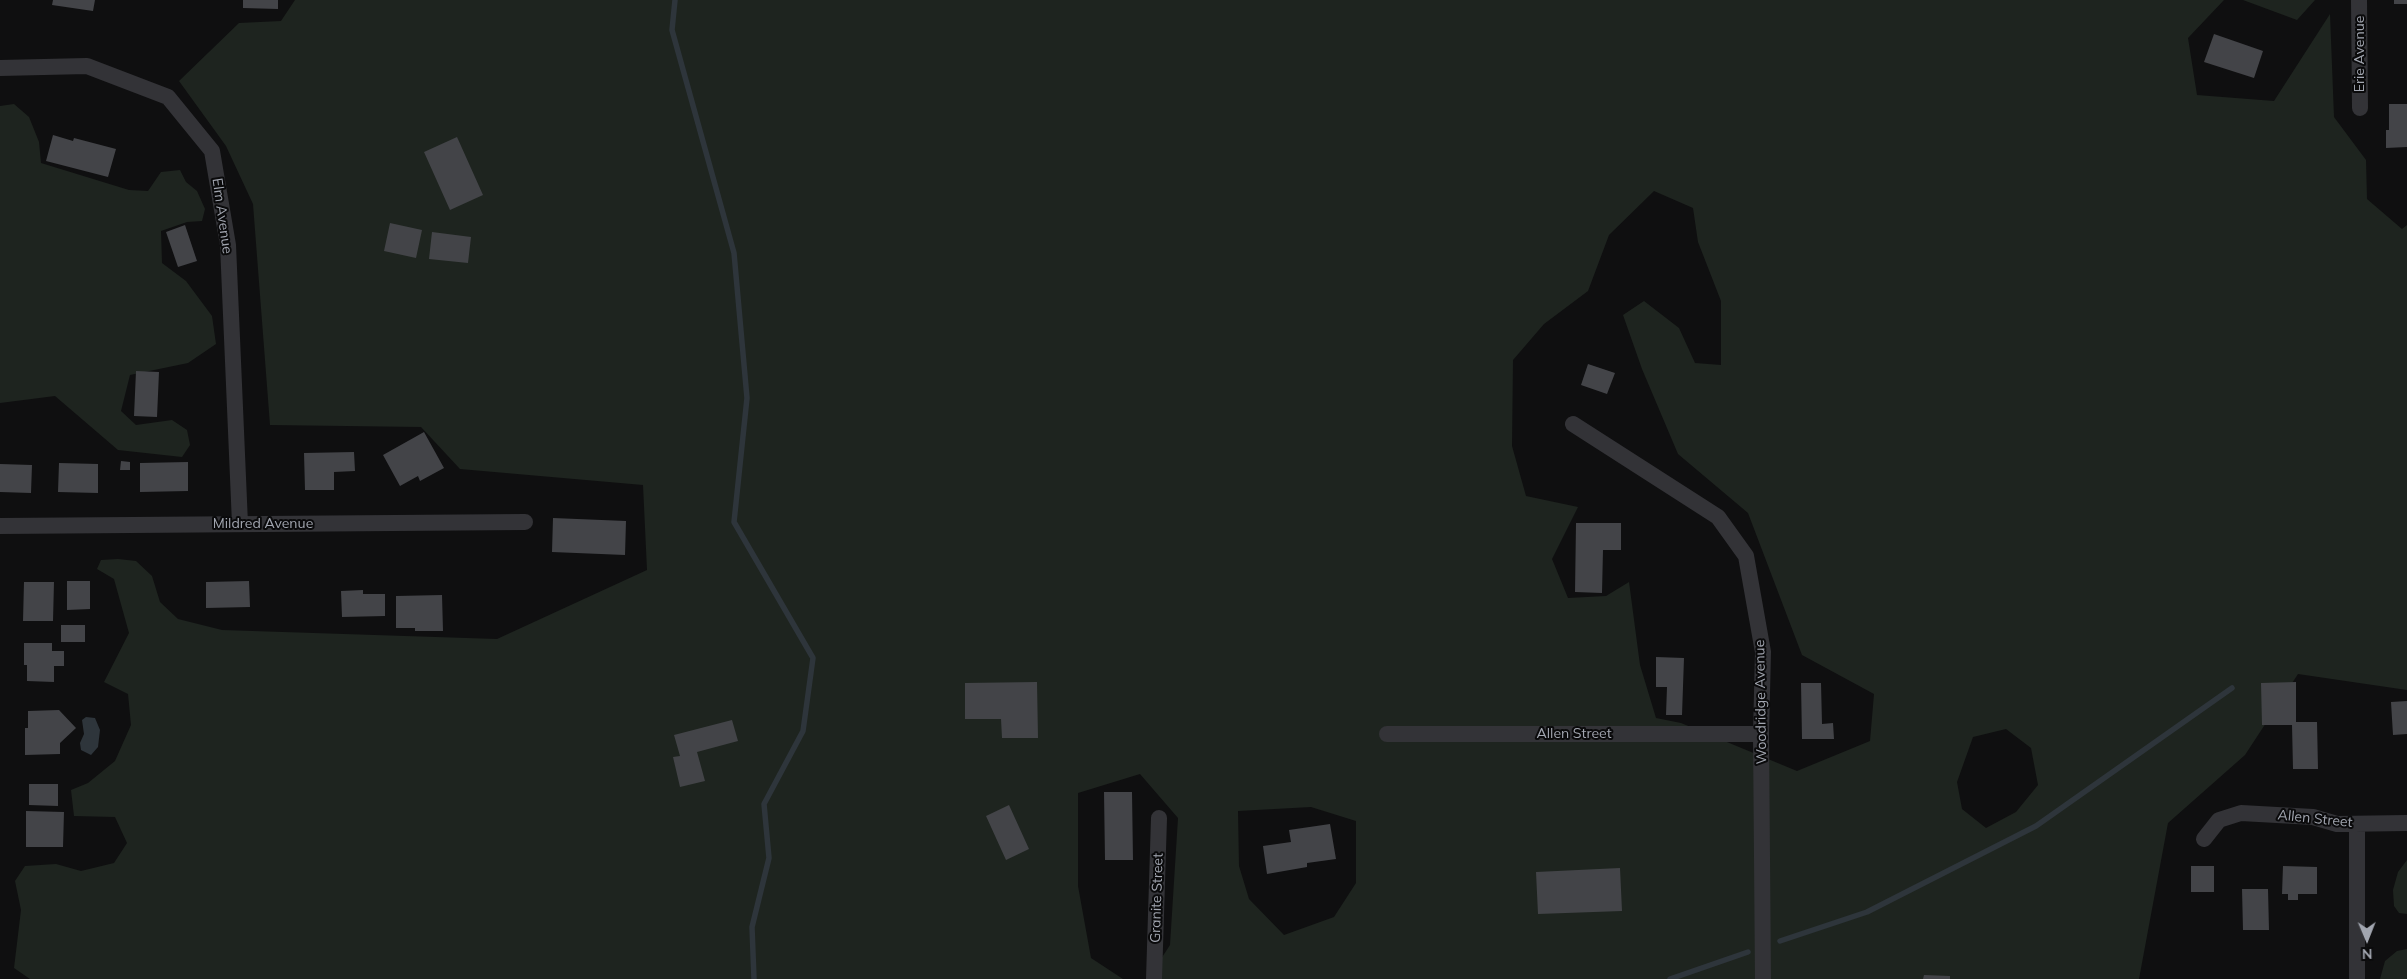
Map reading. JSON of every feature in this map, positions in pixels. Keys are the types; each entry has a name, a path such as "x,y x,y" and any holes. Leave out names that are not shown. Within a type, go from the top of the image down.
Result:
{"street":[{"name":"Erie Avenue","path":"2359,0 2360,108"},
{"name":"Elm Avenue","path":"0,68 87,66 168,97 212,151 228,245 240,524"},
{"name":"Woodridge Avenue","path":"1574,424 1718,518 1746,556 1763,652 1761,734 1763,979"},
{"name":"Mildred Avenue","path":"0,526 525,522"},
{"name":"Allen Street","path":"1386,734 1761,734"},
{"name":"Allen Street","path":"2204,839 2219,820 2242,813 2313,817 2337,824 2407,823"},
{"name":"Granite Street","path":"1154,979 1159,818"},
{"path":"2357,824 2357,979"}],"shaded area":[{"path":"295,0 2224,0 2188,38 2197,95 2274,101 2330,14 2334,117 2366,160 2367,199 2402,229 2407,225 2407,690 2298,674 2245,755 2168,823 2139,979 1148,979 1170,945 1178,818 1140,774 1078,793 1078,886 1091,958 1123,979 30,979 14,968 21,910 15,881 25,866 56,864 81,871 114,863 127,843 115,817 74,816 71,790 88,783 115,761 131,725 128,694 104,682 129,633 114,579 97,569 101,560 136,561 152,576 160,602 178,619 222,630 497,639 647,570 643,485 460,469 421,427 270,425 253,204 226,146 179,81 239,23 281,21","holes":["1654,191 1693,208 1698,242 1721,301 1721,365 1695,363 1679,328 1644,301 1623,315 1642,369 1678,454 1748,513 1802,655 1874,694 1870,741 1797,771 1681,723 1656,718 1640,665 1629,582 1606,596 1568,598 1552,559 1578,507 1526,496 1512,446 1513,360 1544,324 1588,291 1609,235","2006,729 2031,748 2038,785 2016,812 1986,828 1962,809 1957,782 1973,737","1311,807 1356,821 1356,883 1334,917 1284,935 1249,899 1239,866 1238,811"]},
{"path":"2243,0 2315,0 2297,20"},
{"path":"14,104 29,117 39,142 41,163 129,190 148,191 161,172 180,170 186,182 197,191 205,209 202,221 187,222 161,231 162,263 186,281 212,316 216,344 188,363 130,375 121,411 136,425 172,420 187,430 190,445 182,457 118,450 55,396 0,403 0,106"},
{"path":"86,717 95,718 100,730 98,747 91,755 81,750 80,743 84,734 82,720"},
{"path":"2407,860 2407,914 2399,913 2394,906 2393,890 2398,872"},
{"path":"2407,949 2407,979 2380,979 2385,961 2397,951"}],"building":[{"path":"53,0 95,0 93,11 52,5"},
{"path":"243,0 278,0 278,9 243,8"},
{"path":"2394,0 2407,0 2407,4 2394,4"},
{"path":"2214,34 2263,51 2254,78 2204,62"},
{"path":"2389,104 2407,104 2407,147 2386,148 2386,130 2389,130"},
{"path":"53,135 73,141 74,138 116,149 108,177 46,161"},
{"path":"457,137 483,195 450,210 424,152"},
{"path":"390,223 422,230 416,258 384,251"},
{"path":"185,225 197,261 178,267 166,232"},
{"path":"432,232 471,237 468,263 429,259"},
{"path":"1588,364 1615,373 1607,394 1581,385"},
{"path":"136,371 159,372 157,417 134,416"},
{"path":"424,432 444,468 420,481 418,476 400,486 383,455"},
{"path":"354,452 355,471 334,472 334,490 305,490 304,453"},
{"path":"121,461 130,462 130,470 120,470"},
{"path":"188,462 188,491 140,492 140,463"},
{"path":"59,463 98,464 98,493 58,492"},
{"path":"0,464 32,465 31,493 0,492"},
{"path":"553,518 626,521 625,555 552,552"},
{"path":"1576,523 1621,523 1621,550 1603,550 1602,593 1575,592"},
{"path":"67,581 90,581 90,609 67,610"},
{"path":"249,581 250,607 206,608 206,582"},
{"path":"24,582 54,582 53,621 23,621"},
{"path":"363,590 363,594 385,594 385,616 342,617 341,591"},
{"path":"442,595 443,631 415,631 415,628 396,628 396,596"},
{"path":"61,625 85,625 85,642 61,642"},
{"path":"24,643 52,643 52,651 64,651 64,666 54,666 54,682 27,681 27,665 24,665"},
{"path":"1656,657 1684,658 1682,715 1666,715 1667,687 1656,687"},
{"path":"1037,682 1038,738 1002,738 1001,719 965,719 965,683"},
{"path":"2296,682 2296,722 2317,722 2318,769 2293,769 2292,725 2262,725 2261,683"},
{"path":"1801,683 1821,683 1822,724 1833,723 1834,739 1802,739"},
{"path":"2407,701 2407,734 2393,735 2391,702"},
{"path":"59,710 76,728 60,743 60,754 25,755 25,728 28,728 28,711"},
{"path":"732,720 738,741 697,752 705,781 680,787 673,757 680,756 674,735"},
{"path":"29,784 58,784 58,806 29,805"},
{"path":"1104,792 1132,792 1133,860 1105,860"},
{"path":"1009,805 1029,849 1006,860 986,816"},
{"path":"26,811 64,812 63,847 26,847"},
{"path":"1330,824 1336,859 1307,863 1307,867 1267,874 1263,846 1291,842 1289,830"},
{"path":"2191,866 2214,866 2214,892 2191,892"},
{"path":"2283,866 2317,867 2317,894 2298,894 2298,900 2288,900 2288,894 2282,894"},
{"path":"1620,868 1622,911 1538,914 1536,872"},
{"path":"2242,889 2268,889 2269,930 2243,930"},
{"path":"1924,975 1950,976 1950,979 1923,979"}],"waterway":[{"path":"675,0 672,30 734,253 747,398 734,522 813,658 803,731 764,804 769,858 752,927 754,979"},
{"path":"1780,941 1867,912 2036,826 2232,688"},
{"path":"1670,979 1748,952"}]}
